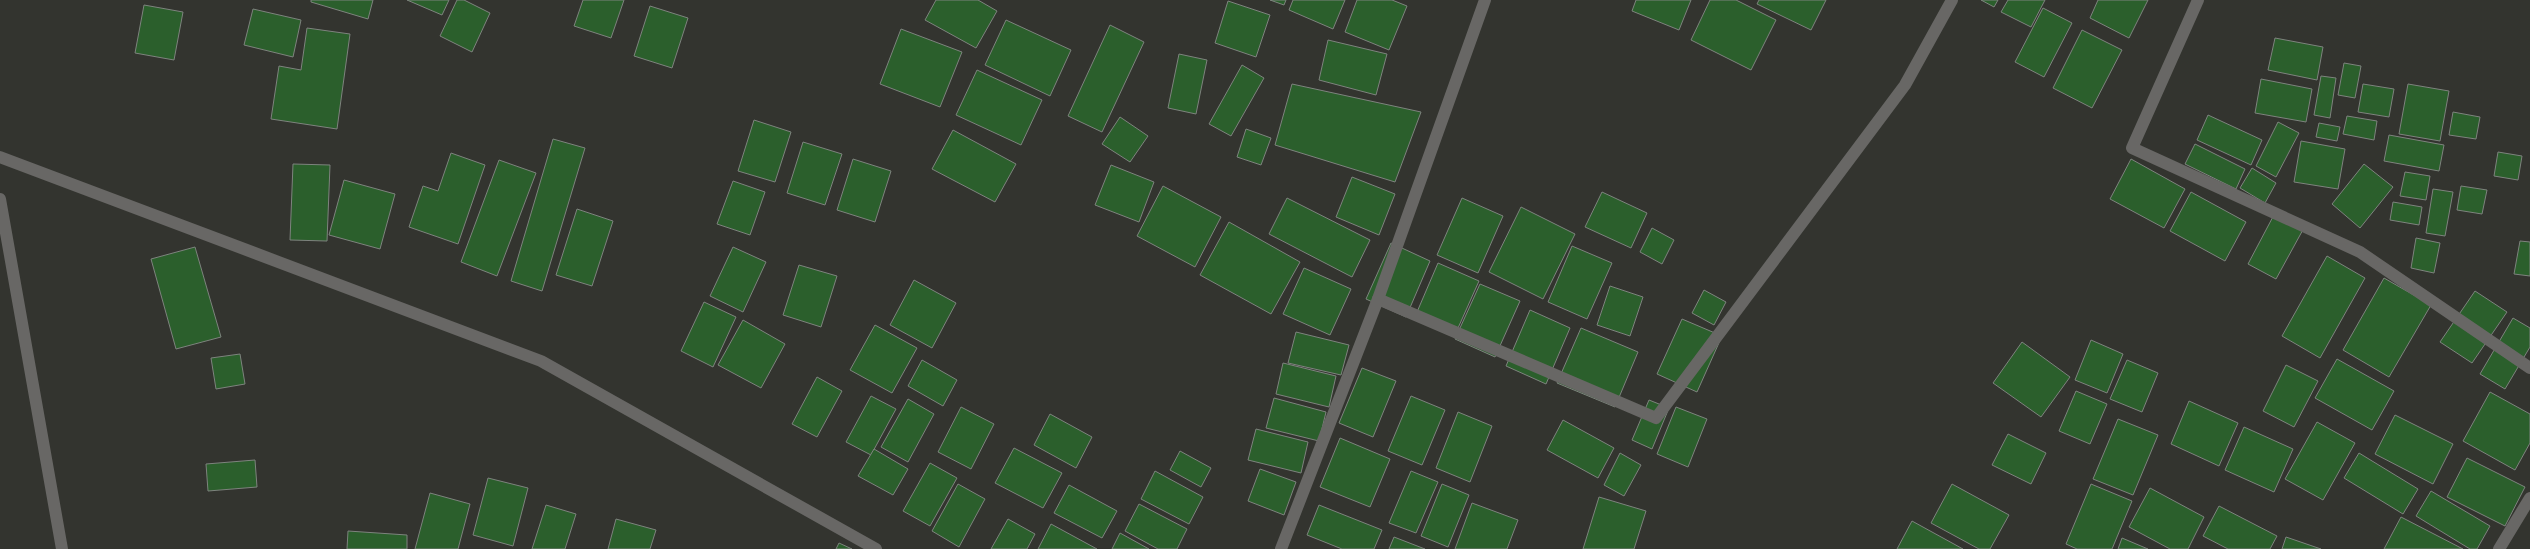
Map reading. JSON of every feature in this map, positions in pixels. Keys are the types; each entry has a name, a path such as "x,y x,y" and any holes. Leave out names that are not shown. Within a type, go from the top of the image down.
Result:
{"street":[{"path":"1281,549 1378,299 1484,0"},
{"path":"1378,299 1656,418 1904,85 1952,0"},
{"path":"2198,0 2132,148 2360,252 2530,368"},
{"path":"0,157 541,361 876,549"},
{"path":"0,199 62,549"},
{"path":"2499,549 2530,498"}],"building":[{"path":"311,0 373,0 368,19 311,2"},
{"path":"407,0 449,0 442,15"},
{"path":"457,0 464,0 490,13 472,52 440,36"},
{"path":"583,0 624,0 611,38 574,26"},
{"path":"936,0 978,0 997,11 976,48 925,20"},
{"path":"1270,0 1286,0 1284,5"},
{"path":"1293,0 1345,0 1333,29 1289,10"},
{"path":"1357,0 1392,0 1407,6 1389,50 1345,32"},
{"path":"1636,0 1691,0 1679,30 1632,11"},
{"path":"1710,0 1736,0 1776,20 1751,70 1691,40"},
{"path":"1759,0 1826,0 1811,30 1757,4"},
{"path":"1981,0 1998,0 1994,7"},
{"path":"2008,0 2045,0 2031,27 2001,12"},
{"path":"2098,0 2148,0 2129,38 2090,18"},
{"path":"1228,1 1270,15 1256,57 1215,43"},
{"path":"144,5 183,12 174,60 135,53"},
{"path":"650,6 688,18 672,68 634,56"},
{"path":"2043,8 2072,23 2044,77 2015,62"},
{"path":"253,9 301,20 293,57 244,45"},
{"path":"1006,20 1071,50 1050,96 985,65"},
{"path":"1110,25 1144,42 1102,132 1068,116"},
{"path":"307,28 350,34 337,129 271,119 279,66 301,70"},
{"path":"901,29 962,52 940,107 880,84"},
{"path":"2082,30 2122,50 2092,108 2053,88"},
{"path":"2275,38 2323,47 2317,80 2268,70"},
{"path":"1328,40 1387,54 1376,95 1319,80"},
{"path":"1179,54 1207,60 1196,114 1168,108"},
{"path":"2344,63 2361,66 2355,98 2338,95"},
{"path":"1242,65 1264,78 1231,136 1209,124"},
{"path":"977,70 1042,100 1021,145 956,115"},
{"path":"2321,76 2336,78 2330,118 2314,115"},
{"path":"2261,79 2312,89 2306,122 2255,113"},
{"path":"1292,84 1421,112 1395,182 1275,145"},
{"path":"2363,84 2394,89 2389,117 2358,112"},
{"path":"2408,84 2449,91 2440,141 2399,134"},
{"path":"2453,112 2480,117 2476,139 2449,135"},
{"path":"2208,115 2262,140 2251,165 2197,140"},
{"path":"2347,116 2377,121 2374,140 2343,134"},
{"path":"1120,117 1148,136 1130,162 1102,144"},
{"path":"754,120 791,132 775,182 738,171"},
{"path":"2278,122 2299,133 2276,177 2256,166"},
{"path":"2319,123 2340,127 2337,141 2316,137"},
{"path":"1246,129 1271,138 1261,165 1237,157"},
{"path":"953,130 1016,164 995,202 932,169"},
{"path":"2389,135 2444,145 2439,171 2384,161"},
{"path":"553,139 585,148 542,291 511,281"},
{"path":"2301,141 2345,149 2338,189 2294,182"},
{"path":"803,142 842,154 825,205 787,193"},
{"path":"2195,144 2245,169 2236,189 2185,164"},
{"path":"2498,152 2522,156 2518,180 2494,176"},
{"path":"451,153 485,165 458,244 409,227 423,186 438,191"},
{"path":"853,159 891,171 875,222 837,210"},
{"path":"2131,159 2185,189 2164,228 2110,199"},
{"path":"499,160 536,173 497,276 461,262"},
{"path":"293,164 330,165 327,241 290,240"},
{"path":"2364,164 2393,187 2360,228 2332,204"},
{"path":"1111,165 1154,182 1139,222 1095,205"},
{"path":"2252,168 2276,183 2265,203 2240,188"},
{"path":"2405,172 2430,176 2426,200 2400,196"},
{"path":"1352,177 1395,194 1379,235 1336,217"},
{"path":"344,180 395,194 380,249 329,235"},
{"path":"733,181 765,192 750,235 717,224"},
{"path":"1163,186 1221,217 1195,267 1137,236"},
{"path":"2461,186 2487,190 2482,214 2457,210"},
{"path":"2433,189 2453,192 2445,236 2426,233"},
{"path":"1602,192 1647,213 1631,248 1585,227"},
{"path":"2191,192 2246,222 2225,261 2170,231"},
{"path":"1287,198 1370,240 1352,277 1269,234"},
{"path":"1462,198 1503,216 1478,273 1437,255"},
{"path":"2393,202 2422,207 2419,225 2390,220"},
{"path":"1521,207 1575,234 1543,299 1489,272"},
{"path":"577,209 613,221 592,286 556,275"},
{"path":"2276,211 2305,226 2276,279 2248,264"},
{"path":"1229,222 1300,262 1271,314 1200,275"},
{"path":"1652,228 1674,240 1662,264 1640,252"},
{"path":"2416,238 2440,243 2434,273 2411,268"},
{"path":"2520,241 2530,242 2530,276 2514,274"},
{"path":"1391,243 1430,261 1406,317 1366,299"},
{"path":"1572,246 1612,263 1587,319 1548,302"},
{"path":"195,247 221,337 176,349 151,259"},
{"path":"733,247 766,262 743,312 710,296"},
{"path":"2327,256 2365,278 2320,358 2282,336"},
{"path":"1438,263 1479,281 1454,337 1414,319"},
{"path":"799,265 837,276 821,327 783,315"},
{"path":"1304,268 1351,289 1330,335 1283,314"},
{"path":"2384,278 2431,305 2389,377 2343,350"},
{"path":"914,280 956,303 932,348 890,325"},
{"path":"1480,284 1520,301 1495,357 1455,339"},
{"path":"1610,286 1643,297 1630,336 1597,325"},
{"path":"1704,290 1726,302 1714,325 1692,313"},
{"path":"2475,291 2507,312 2472,363 2440,342"},
{"path":"704,302 736,317 713,367 681,351"},
{"path":"1530,310 1570,328 1546,384 1506,366"},
{"path":"2513,318 2530,328 2530,347 2505,389 2480,374"},
{"path":"1682,319 1722,336 1697,392 1657,374"},
{"path":"743,320 785,344 761,388 718,365"},
{"path":"875,325 917,348 892,393 850,370"},
{"path":"1581,328 1638,352 1615,407 1557,383"},
{"path":"1296,332 1349,345 1341,375 1288,363"},
{"path":"2091,340 2123,354 2107,393 2075,380"},
{"path":"2022,342 2070,377 2041,417 1993,383"},
{"path":"240,354 245,384 216,389 211,358"},
{"path":"2337,359 2394,391 2372,430 2315,398"},
{"path":"922,360 957,380 943,406 908,386"},
{"path":"2127,360 2158,373 2142,412 2110,399"},
{"path":"1283,363 1336,376 1329,407 1276,394"},
{"path":"2286,365 2318,381 2294,427 2263,411"},
{"path":"1362,368 1396,381 1373,437 1339,423"},
{"path":"817,377 842,391 817,437 792,424"},
{"path":"2076,391 2107,404 2090,444 2059,431"},
{"path":"2490,392 2530,414 2530,443 2515,470 2463,441"},
{"path":"871,396 896,409 871,455 846,442"},
{"path":"1411,396 1445,410 1422,465 1388,451"},
{"path":"1274,398 1326,412 1319,441 1266,428"},
{"path":"908,399 934,414 908,462 881,447"},
{"path":"1649,400 1669,408 1652,449 1632,440"},
{"path":"2189,401 2238,423 2219,466 2171,444"},
{"path":"961,407 994,424 971,469 938,452"},
{"path":"1676,407 1707,419 1688,467 1657,454"},
{"path":"1458,412 1492,426 1470,482 1436,468"},
{"path":"1050,414 1092,437 1076,468 1034,445"},
{"path":"2395,415 2453,444 2433,484 2375,454"},
{"path":"2118,419 2158,435 2133,495 2093,479"},
{"path":"1563,420 1614,448 1598,478 1547,450"},
{"path":"2317,422 2355,443 2323,500 2285,479"},
{"path":"2244,427 2293,449 2274,492 2225,470"},
{"path":"1256,429 1308,442 1301,473 1248,460"},
{"path":"2008,434 2046,453 2031,484 1992,465"},
{"path":"1340,438 1390,459 1370,507 1320,487"},
{"path":"1014,448 1062,473 1043,508 995,483"},
{"path":"874,449 908,469 893,495 858,476"},
{"path":"1180,451 1211,468 1201,487 1170,470"},
{"path":"1620,453 1641,465 1624,496 1604,485"},
{"path":"2359,453 2418,489 2403,514 2344,478"},
{"path":"2467,458 2525,487 2505,526 2447,497"},
{"path":"255,460 257,487 208,491 206,464"},
{"path":"930,463 957,478 930,526 903,511"},
{"path":"1260,469 1296,482 1284,515 1248,501"},
{"path":"1155,471 1203,497 1189,524 1141,499"},
{"path":"1411,471 1438,482 1416,533 1389,523"},
{"path":"488,478 528,488 513,546 473,535"},
{"path":"958,484 985,499 959,547 932,531"},
{"path":"1442,484 1469,495 1448,547 1421,536"},
{"path":"1952,484 2009,515 1990,549 1979,549 1931,523"},
{"path":"2091,484 2132,501 2112,549 2077,549 2066,544"},
{"path":"1069,485 1117,511 1102,538 1054,513"},
{"path":"2150,488 2204,517 2188,549 2170,549 2129,527"},
{"path":"2431,491 2490,526 2477,549 2470,549 2416,516"},
{"path":"430,493 470,504 458,549 415,549"},
{"path":"1599,497 1646,511 1634,549 1583,549"},
{"path":"1472,503 1518,520 1507,549 1455,549"},
{"path":"1139,504 1187,529 1177,549 1158,549 1125,531"},
{"path":"546,505 576,514 565,549 532,549"},
{"path":"1319,505 1382,530 1374,549 1342,549 1307,535"},
{"path":"2219,506 2277,536 2270,549 2228,549 2203,536"},
{"path":"2401,517 2463,549 2384,549"},
{"path":"616,519 656,530 650,549 608,549"},
{"path":"1008,519 1035,534 1027,549 991,549"},
{"path":"1912,521 1963,549 1897,549"},
{"path":"1051,524 1097,549 1038,549"},
{"path":"348,531 407,535 407,549 347,549"},
{"path":"1120,533 1149,549 1112,549"},
{"path":"1394,537 1425,549 1389,549"},
{"path":"2286,537 2321,549 2282,549"},
{"path":"2122,538 2148,549 2118,549"},
{"path":"839,543 852,549 836,549"}]}
